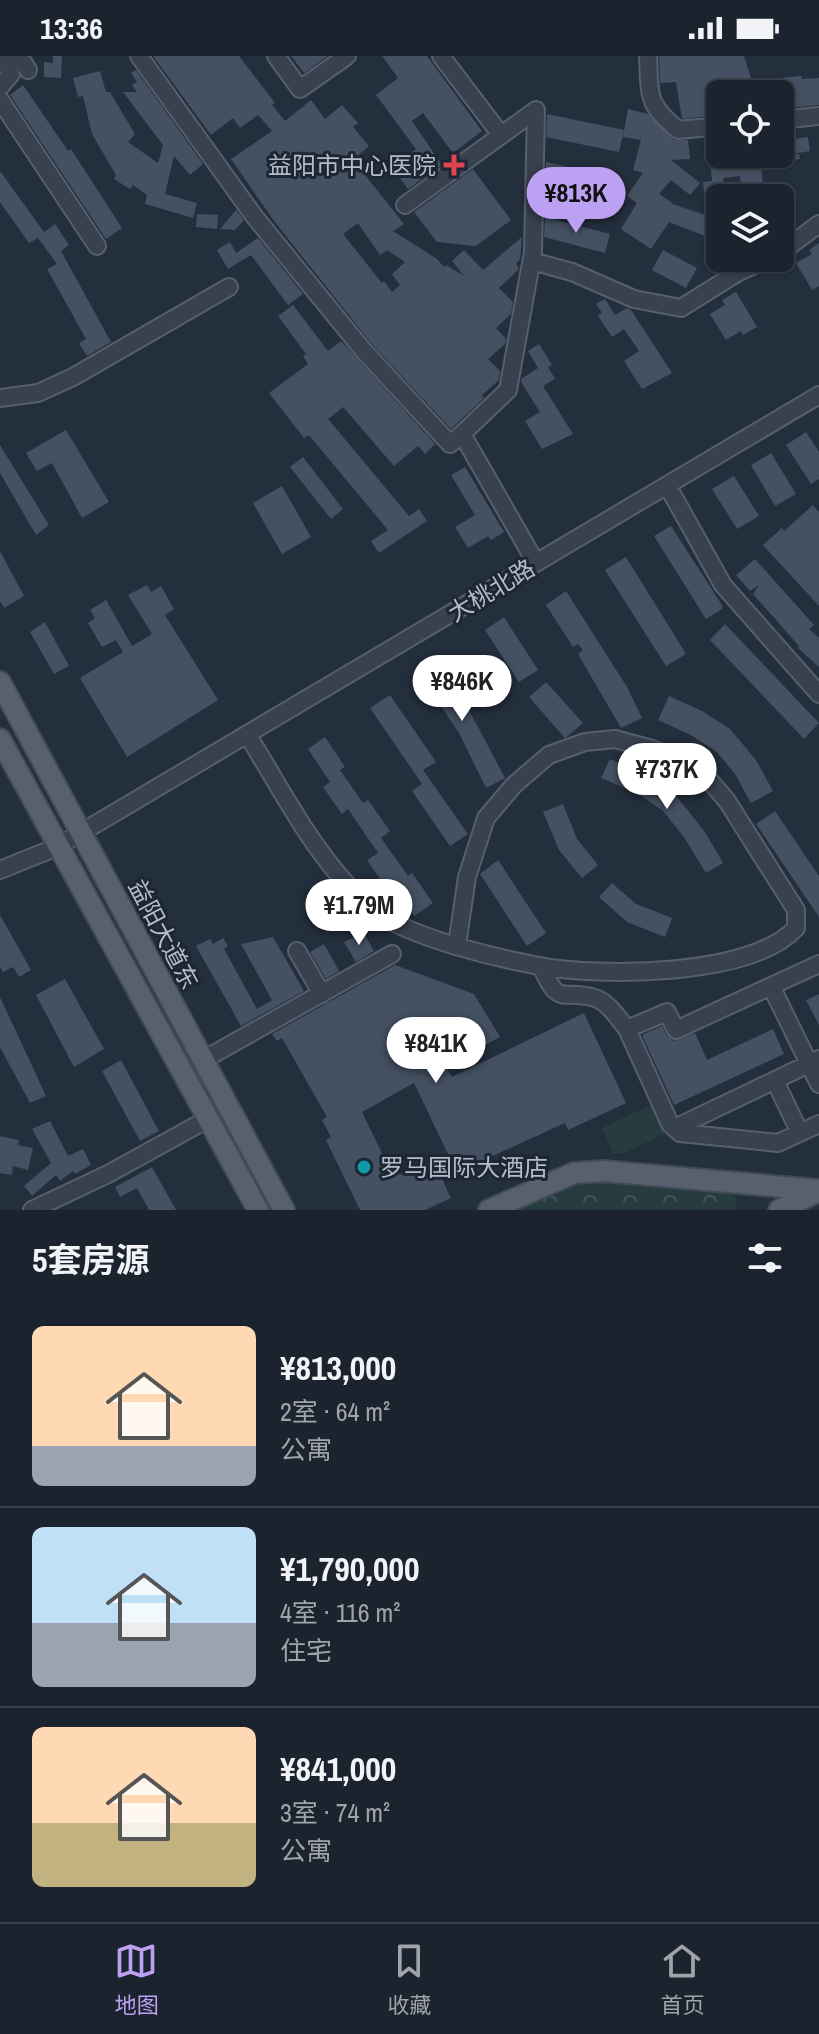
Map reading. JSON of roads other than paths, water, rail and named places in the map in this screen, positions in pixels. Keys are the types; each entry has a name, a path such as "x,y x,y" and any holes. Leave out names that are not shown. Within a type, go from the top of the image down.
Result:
{"main road":[{"name":"益阳大道东","path":"0,682 284,1210"},
{"path":"0,739 258,1210"},
{"path":"489,1210 574,1173 603,1171 819,1191"},
{"path":"779,1210 819,1191"}],"street":[{"path":"0,87 11,74 2,56"},
{"path":"139,56 254,216 363,350 450,444 508,390 532,261 536,110 405,205"},
{"path":"276,56 300,89 347,56"},
{"path":"441,56 501,135"},
{"path":"648,56 650,97 657,112 678,130 706,127"},
{"path":"0,100 97,246"},
{"path":"794,119 819,116"},
{"path":"794,243 819,224"},
{"path":"532,261 572,272 634,299 681,308 739,272"},
{"path":"0,398 38,393 73,377 229,287"},
{"name":"大桃北路","path":"0,870 57,847 819,395"},
{"path":"462,434 536,563"},
{"path":"667,485 723,585 819,694"},
{"path":"247,734 327,864 371,910 421,936 457,945 541,966 642,972 713,964 785,939 796,928 796,910 727,801 711,782 688,763 615,739 585,742 549,755 514,785 486,818 467,877 457,945"},
{"path":"297,951 322,994"},
{"path":"203,1060 392,954"},
{"path":"627,1029 667,1012 676,1030 819,964"},
{"path":"541,966 551,989 562,995 596,998 609,1007 627,1029 670,1124 680,1133 778,1143 819,1124"},
{"path":"771,986 814,1062 819,1084"},
{"path":"675,1128 814,1062"},
{"path":"775,1081 800,1133"},
{"path":"32,1210 108,1174 208,1119"}],"place":[{"name":"益阳市中心医院","path":"454,165"},
{"name":"罗马国际大酒店","path":"364,1167"}]}
